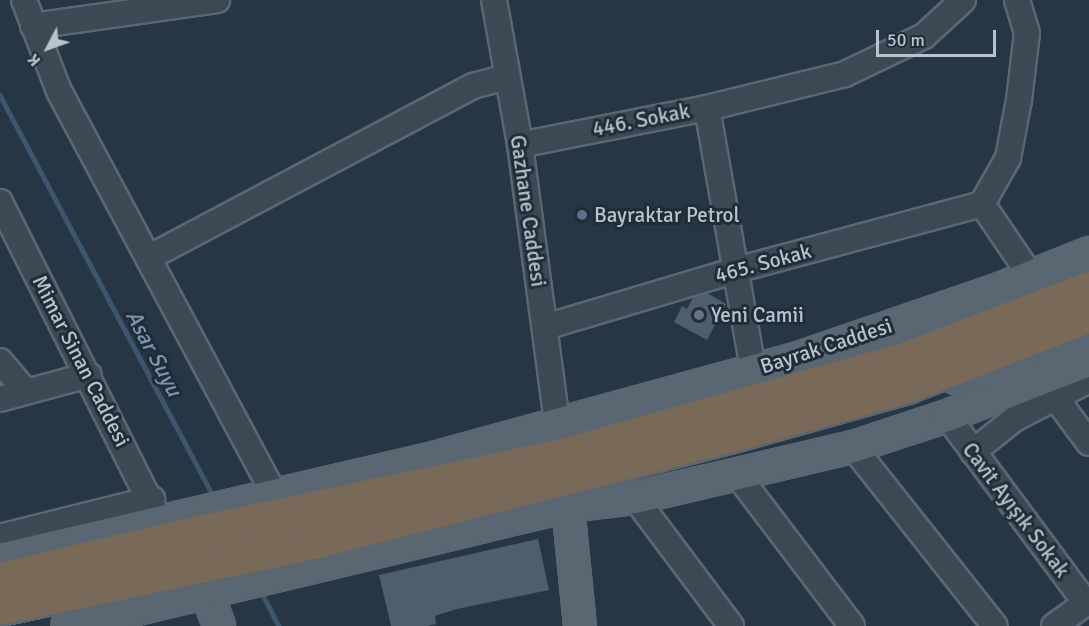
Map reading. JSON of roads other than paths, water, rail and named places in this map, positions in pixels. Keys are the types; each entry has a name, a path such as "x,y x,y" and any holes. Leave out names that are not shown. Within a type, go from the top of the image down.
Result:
{"highway":[{"path":"0,579 165,519 562,456 903,373 1089,288"},
{"path":"0,608 208,584 733,435 903,373 1089,315"}],"main road":[{"name":"Bayrak Caddesi","path":"0,559 165,519 280,502 753,369 1031,276 1089,253"},
{"path":"903,373 1089,269"},
{"path":"903,373 978,375 1089,341"},
{"path":"67,626 323,552 568,506 635,498 739,477 854,447 948,416 1089,361"},
{"path":"568,506 580,626"},
{"path":"208,584 219,626"}],"street":[{"path":"24,0 59,91 280,502"},
{"path":"33,26 217,0"},
{"name":"Gazhane Caddesi","path":"494,0 520,145 557,423"},
{"path":"707,108 845,74 924,36 963,0"},
{"path":"1017,0 1027,33 1019,100 1008,158 982,204 1031,276"},
{"path":"148,258 473,86 507,77"},
{"name":"446. Sokak","path":"520,145 707,108 753,369"},
{"name":"Mimar Sinan Caddesi","path":"0,202 165,519"},
{"name":"465. Sokak","path":"545,327 736,270 982,204"},
{"path":"0,361 26,392"},
{"path":"0,399 89,375"},
{"path":"973,452 1014,419 1089,380"},
{"path":"1055,397 1089,443"},
{"name":"Cavit Ayışık Sokak","path":"948,416 1087,602"},
{"path":"854,447 995,626"},
{"path":"739,477 852,626"},
{"path":"635,498 731,626"},
{"path":"0,537 165,519"},
{"path":"1054,626 1087,602"}],"waterway":[{"name":"Asar Suyu","path":"0,95 214,498"},
{"name":"Asar Suyu","path":"261,591 279,626"}],"place":[{"name":"Bayraktar Petrol","path":"582,215"},
{"name":"Yeni Camii","path":"699,315"}]}
